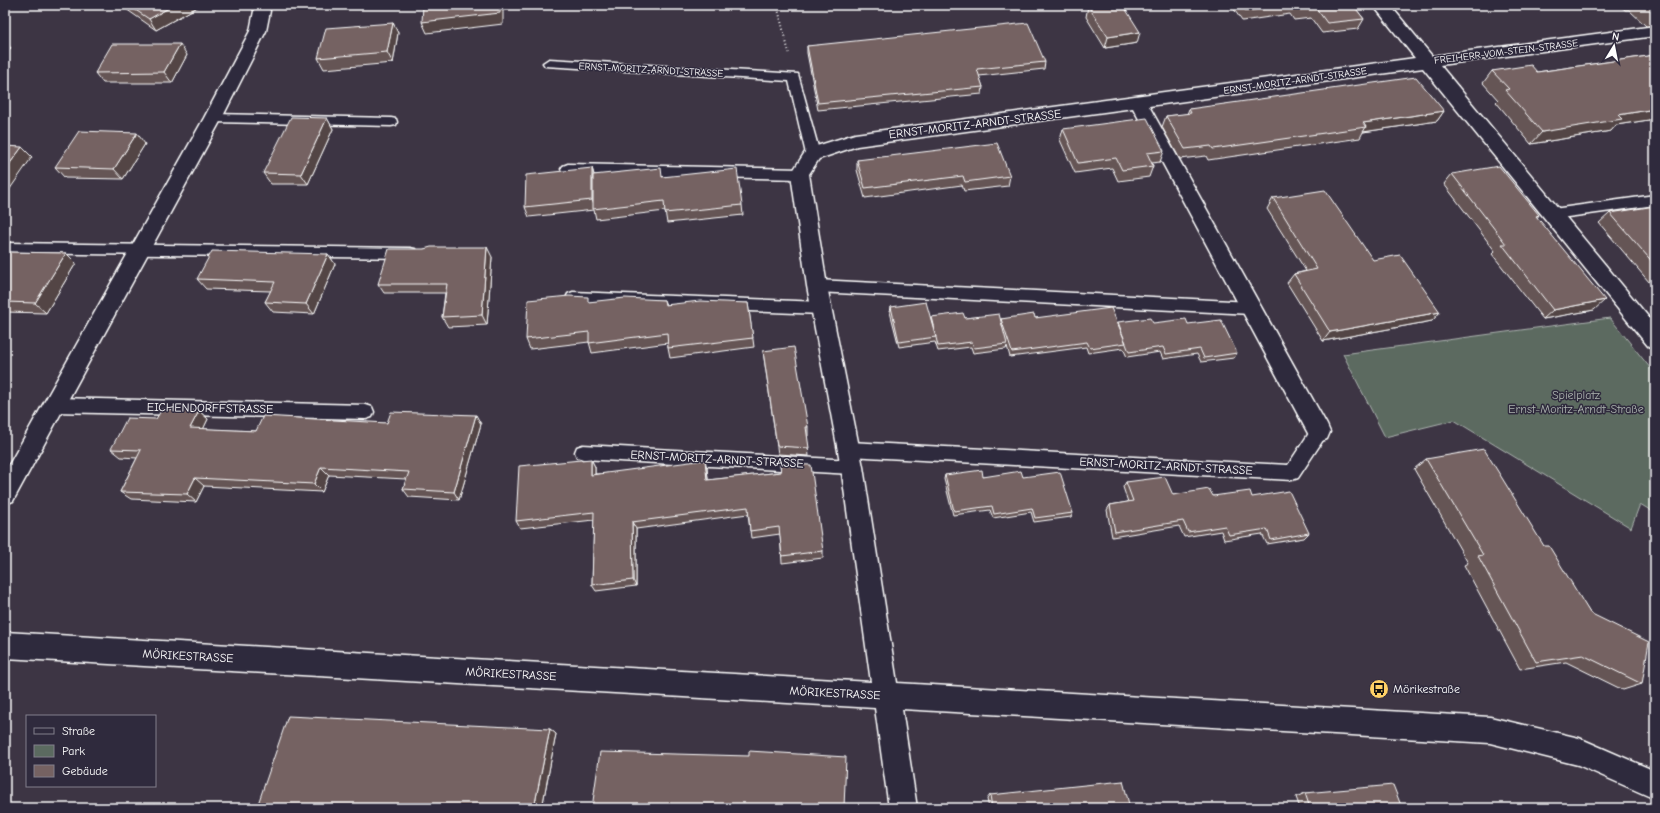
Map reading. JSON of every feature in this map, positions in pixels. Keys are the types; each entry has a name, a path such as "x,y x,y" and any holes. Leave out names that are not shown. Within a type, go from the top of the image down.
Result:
{"street":[{"path":"5,494 213,118 258,31 262,11 260,5"},
{"path":"1381,5 1655,340"},
{"name":"FREIHERR-VOM-STEIN-STRASSE","path":"1428,61 1655,31"},
{"name":"ERNST-MORITZ-ARNDT-STRASSE","path":"814,154 855,140 1139,103 1428,61"},
{"name":"ERNST-MORITZ-ARNDT-STRASSE","path":"1139,103 1319,432"},
{"path":"814,154 800,174 817,286 850,458 903,808"},
{"name":"MÖRIKESTRASSE","path":"5,645 1490,730 1579,752 1655,785"}],"lane":[{"name":"ERNST-MORITZ-ARNDT-STRASSE","path":"549,63 794,77"},
{"path":"794,77 814,154"},
{"path":"213,118 390,122"},
{"path":"568,170 800,174"},
{"path":"1553,214 1655,200"},
{"path":"5,248 422,253"},
{"path":"817,286 1251,308"},
{"path":"573,298 822,308"},
{"name":"EICHENDORFFSTRASSE","path":"55,405 366,412"},
{"name":"ERNST-MORITZ-ARNDT-STRASSE","path":"583,452 850,458 1292,473 1319,432"}],"path":[{"path":"777,5 794,77"}],"green space":[{"name":"Spielplatz Ernst-Moritz-Arndt-Straße","path":"1610,318 1655,374 1655,513 1640,504 1631,528 1454,420 1385,437 1343,354"}],"building":[{"path":"128,5 174,5 149,19"},
{"path":"423,5 500,5 500,13 422,22"},
{"path":"1123,5 1140,32 1108,37 1088,6"},
{"path":"1242,5 1292,5 1246,11"},
{"path":"1295,5 1353,5 1364,19 1327,23 1316,8 1298,10"},
{"path":"1648,5 1655,5 1655,12"},
{"path":"393,23 387,52 318,58 326,28"},
{"path":"1028,23 1045,62 977,69 983,87 818,103 807,46"},
{"path":"112,44 180,44 164,72 95,73"},
{"path":"1655,55 1655,109 1618,115 1622,119 1542,132 1505,90 1509,89 1492,71 1531,65 1537,72"},
{"path":"1416,77 1444,111 1363,123 1366,127 1213,149 1211,146 1185,149 1166,116 1191,113 1189,109"},
{"path":"291,117 327,118 301,174 263,173"},
{"path":"1147,118 1164,151 1147,153 1153,166 1122,170 1116,158 1078,163 1063,129"},
{"path":"79,131 137,133 114,169 55,167"},
{"path":"997,143 1010,176 965,182 963,176 865,188 857,160"},
{"path":"5,146 22,147 5,170"},
{"path":"1499,166 1539,215 1536,216 1605,300 1553,310 1502,244 1506,244 1452,174"},
{"path":"592,168 592,200 525,207 526,175"},
{"path":"661,168 662,177 737,169 742,205 665,213 664,201 593,209 593,175"},
{"path":"1325,190 1373,260 1400,255 1440,312 1330,332 1294,274 1317,269 1273,198"},
{"path":"1655,206 1655,265 1610,213"},
{"path":"431,247 487,247 482,315 442,317 447,284 378,284 389,249 424,249"},
{"path":"212,251 328,254 306,304 265,302 275,282 197,279"},
{"path":"5,252 66,253 35,303 5,302"},
{"path":"569,296 588,297 588,302 625,298 664,300 665,305 700,301 748,303 753,338 668,348 667,333 589,343 589,332 526,339 528,300"},
{"path":"926,302 936,337 899,342 891,307"},
{"path":"1111,308 1126,343 1090,348 1087,342 1012,352 1001,319 1034,314 1035,318"},
{"path":"963,313 965,318 999,314 1007,344 974,348 972,342 938,346 931,317"},
{"path":"1150,318 1153,323 1186,319 1188,324 1221,320 1237,353 1204,358 1200,349 1166,354 1163,347 1129,352 1118,322"},
{"path":"794,347 808,427 806,427 809,448 777,446 763,351"},
{"path":"162,409 199,411 190,428 256,431 263,416 387,423 391,412 476,415 454,492 403,489 409,472 321,467 314,484 195,478 187,494 120,492 141,450 111,449 127,418 156,419"},
{"path":"1484,449 1544,546 1549,546 1590,613 1649,642 1642,684 1583,655 1536,662 1478,556 1483,555 1426,459"},
{"path":"591,459 591,475 705,460 707,480 781,472 780,464 811,465 823,551 782,556 779,527 750,531 748,507 632,522 633,580 592,585 594,512 516,521 519,466"},
{"path":"982,470 983,477 1021,471 1023,477 1060,472 1073,513 1035,518 1032,508 994,514 992,506 954,511 945,475"},
{"path":"1165,477 1173,495 1209,489 1213,496 1250,491 1252,497 1289,491 1309,533 1271,540 1267,529 1229,535 1225,526 1188,532 1183,521 1115,532 1110,505 1133,501 1126,482"},
{"path":"288,716 550,729 534,808 316,808 316,806 258,804"},
{"path":"749,751 846,757 844,808 592,808 600,752 749,756"},
{"path":"1123,781 1130,808 992,808 990,795"},
{"path":"1393,785 1402,808 1310,808 1305,793"}],"place":[{"name":"Mörikestraße","path":"1379,689"}]}
